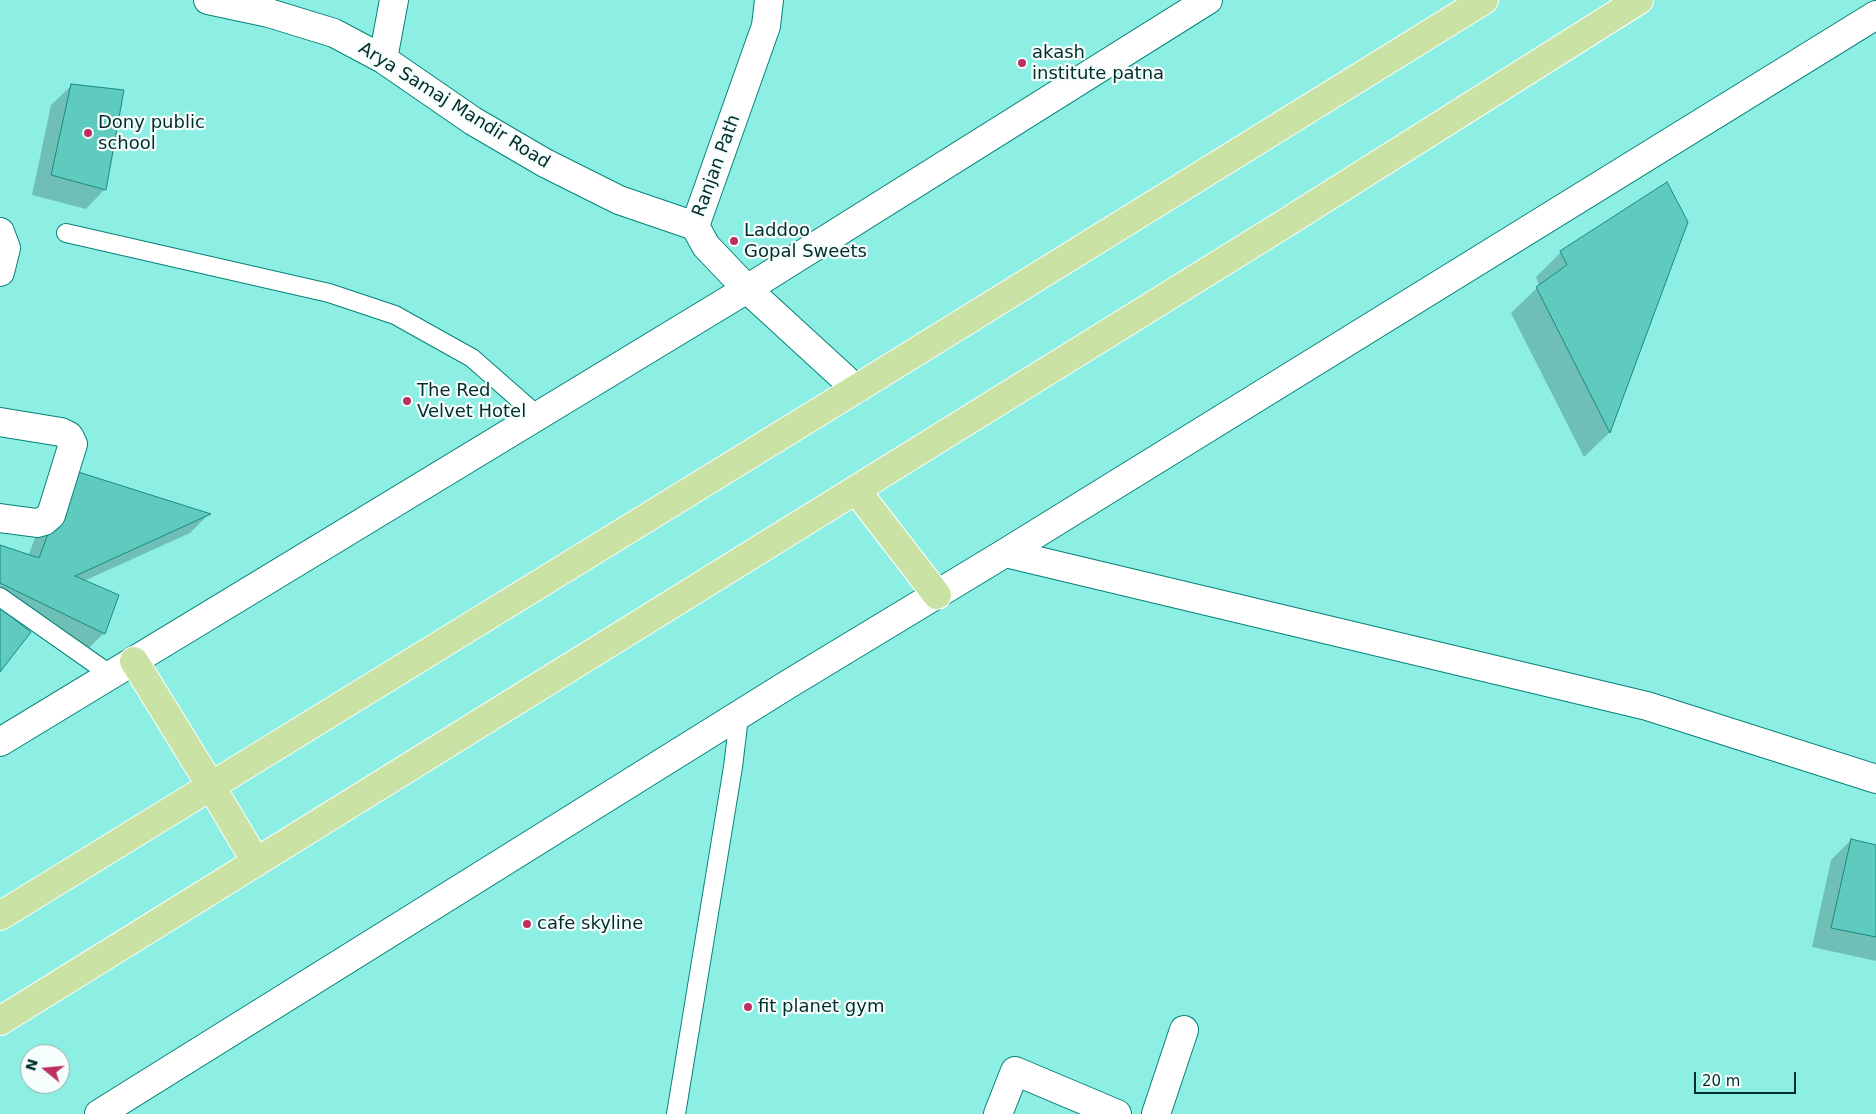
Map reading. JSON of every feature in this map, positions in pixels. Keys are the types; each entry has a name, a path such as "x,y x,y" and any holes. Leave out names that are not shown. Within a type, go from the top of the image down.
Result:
{"highway":[{"path":"0,915 856,389 1484,0"},
{"path":"0,1021 1292,219 1640,0"},
{"path":"856,490 937,595"},
{"path":"134,660 256,862"}],"street":[{"name":"Arya Samaj Mandir Road","path":"208,0 269,13 334,32 383,58 472,121 545,164 619,200 695,226"},
{"path":"383,58 394,0"},
{"name":"Ranjan Path","path":"769,0 766,26 695,226 706,246 747,289 856,389"},
{"path":"0,742 747,289 1208,0"},
{"path":"99,1114 739,716 1876,15"},
{"path":"0,232 6,248 0,272"},
{"path":"0,422 61,432 69,436 73,444 50,515 44,521 37,523 0,518"},
{"path":"1005,553 1647,706 1876,779"},
{"path":"1156,1114 1184,1030"},
{"path":"998,1114 1015,1071 1117,1114"}],"lane":[{"path":"66,233 329,293 395,315 472,358 538,416"},
{"path":"0,597 111,675"},
{"path":"676,1114 733,767 739,716"}],"building":[{"name":"Dony public school","path":"71,84 124,90 106,190 51,175"},
{"path":"1667,182 1688,222 1610,433 1536,287 1567,265 1560,251"},
{"path":"72,470 211,514 75,576 119,595 105,634 0,583 0,545 39,558"},
{"path":"0,608 31,632 0,672"},
{"path":"1851,839 1876,845 1876,937 1831,928"}],"place":[{"name":"akash institute patna","path":"1022,63"},
{"name":"Dony public school","path":"88,133"},
{"name":"Laddoo Gopal Sweets","path":"734,241"},
{"name":"The Red Velvet Hotel","path":"407,401"},
{"name":"cafe skyline","path":"527,924"},
{"name":"fit planet gym","path":"748,1007"}]}
